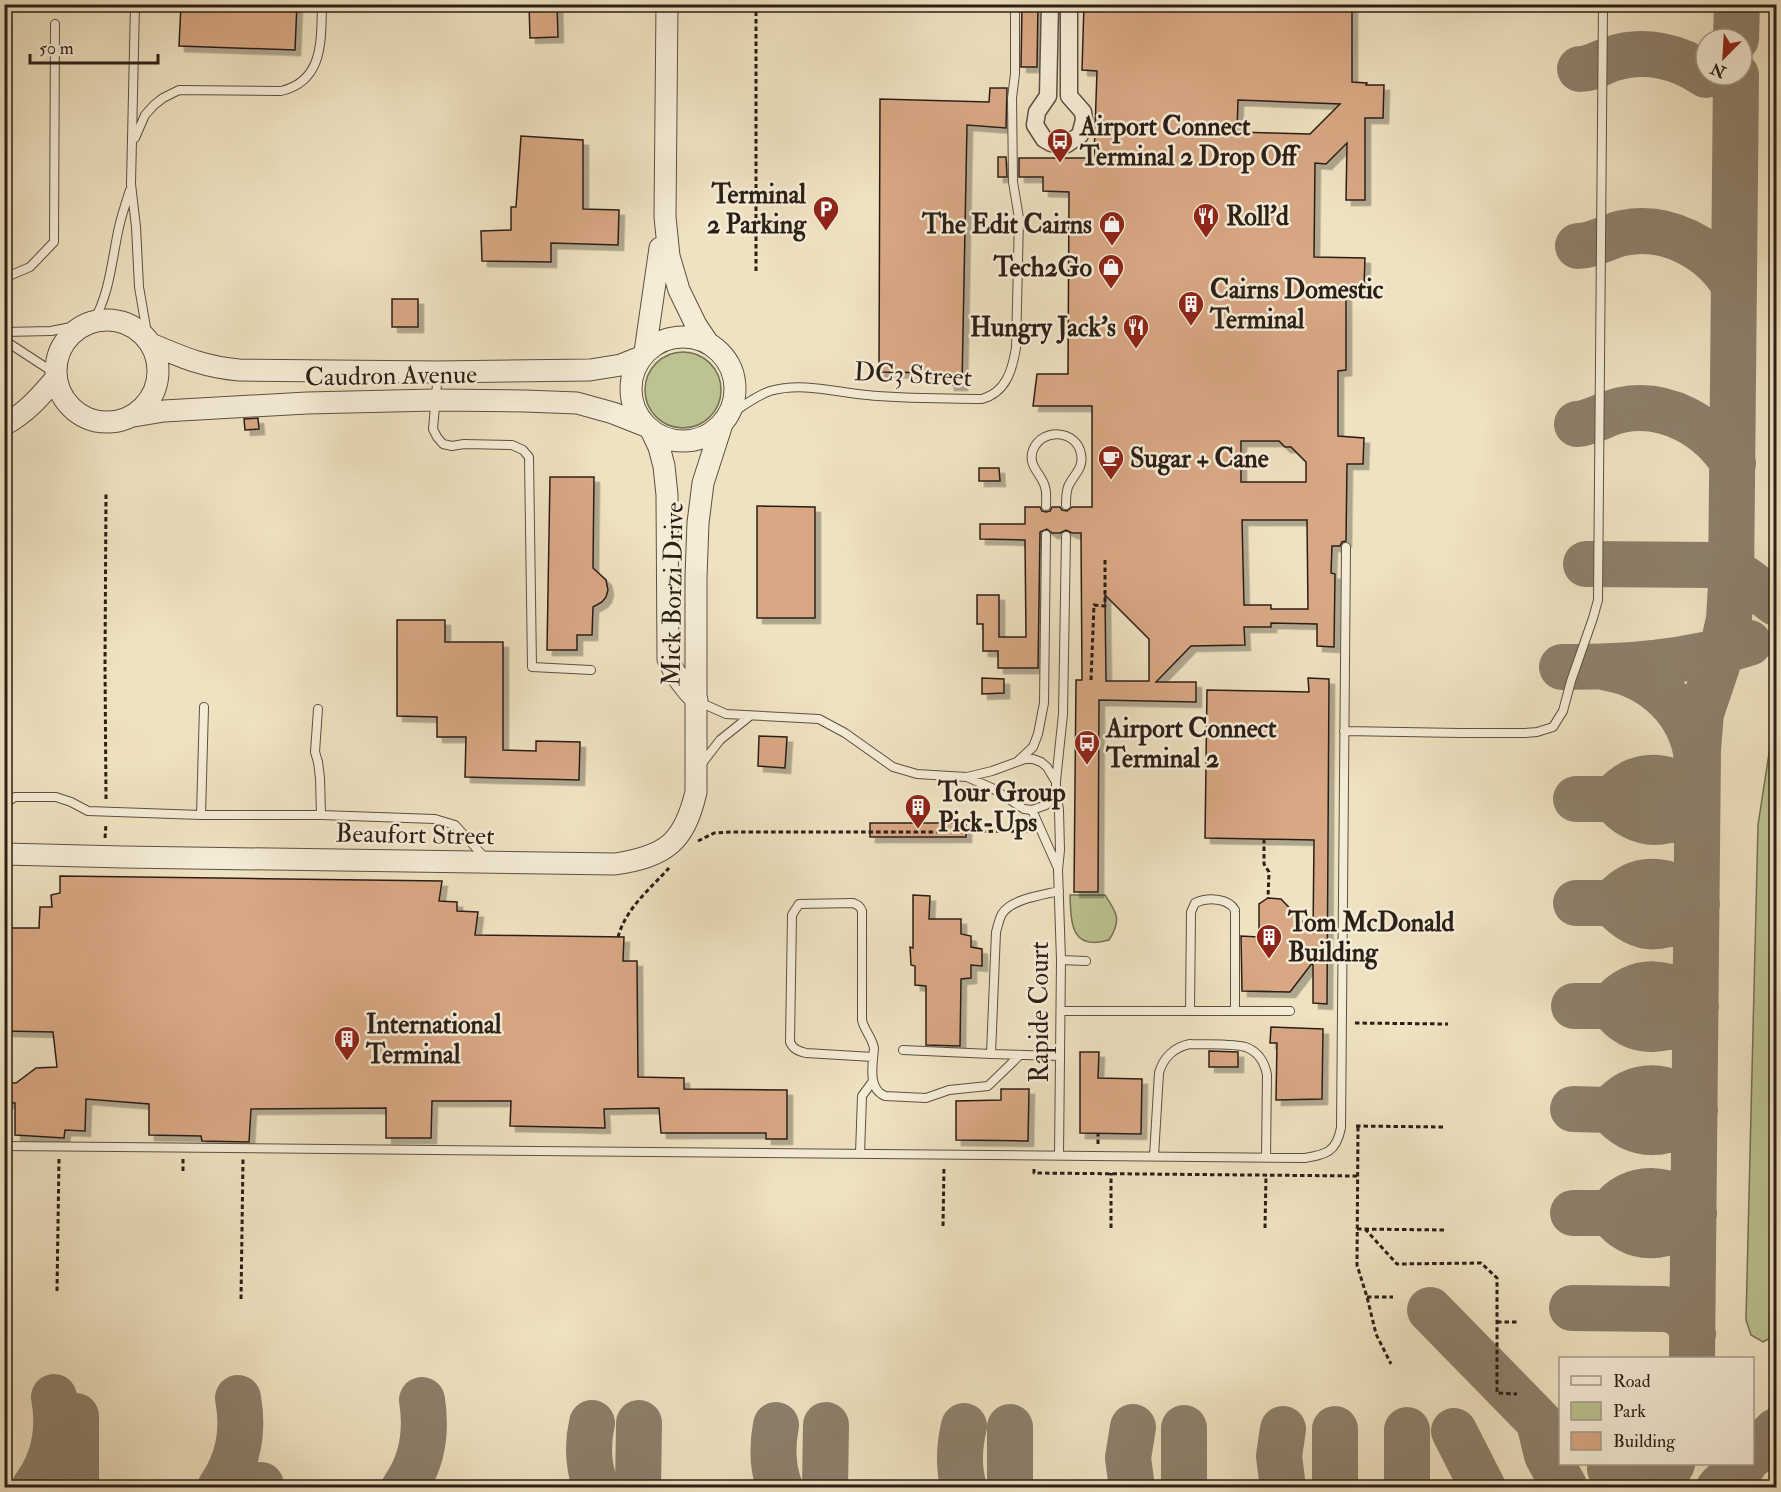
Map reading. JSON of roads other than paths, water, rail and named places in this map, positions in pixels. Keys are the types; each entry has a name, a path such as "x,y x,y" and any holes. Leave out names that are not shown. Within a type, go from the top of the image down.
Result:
{"street":[{"path":"667,4 665,218 669,256 674,277 689,312 708,343"},
{"path":"1050,4 1048,96 1036,112 1035,125 1044,139 1060,145 1067,144 1080,135 1084,120 1083,112 1069,96 1069,4"},
{"path":"643,355 665,218"},
{"path":"102,320 118,321 135,327 149,341 156,354 159,372 156,389 147,404 134,416 117,422 100,422 84,417 70,408 61,394 56,376 56,362 62,346 72,333 89,323 102,320"},
{"path":"675,337 692,337 708,343 719,351 734,376 733,404 724,421 710,433 696,439 680,441 665,437 649,428 633,405 631,392 631,380 643,355 659,342 675,337"},
{"name":"Caudron Avenue","path":"149,341 196,363 215,368 238,370 438,372 590,370 621,366 643,355"},
{"path":"4,425 21,416 35,403 56,376"},
{"name":"Caudron Avenue","path":"134,416 164,411 307,403 435,400 525,401 577,404 613,413 649,428"},
{"name":"Mick Borzi Drive","path":"697,700 696,577 699,515 703,483 724,421"},
{"name":"Mick Borzi Drive","path":"649,428 659,447 664,466 667,495 668,658 673,672 683,687 697,700"},
{"name":"Beaufort Street","path":"4,854 615,864 649,857 664,849 678,836 689,817 696,792 698,770 697,700"}],"lane":[{"path":"135,4 131,184 139,287 149,341"},
{"path":"133,142 146,115 154,105 179,90 281,91 293,88 311,72 316,63 321,38 322,4"},
{"name":"DC3 Street","path":"724,421 752,400 769,392 791,387 808,386 868,395 982,399 998,392 1008,380 1016,348 1019,218 1014,182 1012,98 1016,74 1015,4"},
{"path":"1344,731 1537,732 1553,727 1563,711 1598,600 1603,4"},
{"path":"4,278 30,267 54,242 56,24"},
{"path":"4,332 51,331 89,323 99,313 131,184"},
{"path":"4,340 56,376"},
{"path":"438,372 433,429 443,444 452,446 512,445 523,450 529,457 532,667 591,670"},
{"path":"1046,506 1045,486 1033,466 1032,458 1033,450 1038,442 1052,434 1068,436 1080,447 1082,455 1082,464 1067,491 1066,505"},
{"path":"1017,762 1033,747 1044,703 1046,535"},
{"name":"Rapide Court","path":"1059,1155 1062,1011 1058,870 1059,810 1056,786 1063,714 1066,536"},
{"path":"4,1146 1305,1158 1326,1154 1339,1140 1341,1128 1346,547"},
{"path":"697,700 726,714 819,719 845,733 893,767 925,775 967,777 993,771 1025,759 1041,762 1047,767 1056,786 1052,799 1046,805 1032,810 1016,806 992,788 967,777"},
{"path":"201,815 204,707"},
{"path":"318,709 315,752 320,778 321,815"},
{"path":"698,770 720,740 751,716"},
{"path":"4,804 15,797 56,797 88,811 435,819 455,825 489,862"},
{"name":"Rapide Court","path":"1032,810 1058,870"},
{"path":"991,1054 996,932 999,921 1003,912 1011,905 1059,891"},
{"path":"1190,1011 1191,912 1195,903 1202,900 1225,900 1232,904 1235,910 1235,1011"},
{"path":"873,1057 806,1053 791,1046 792,915 799,904 853,903 861,908 862,1020 874,1044 873,1081 879,1094 931,1097 949,1090 988,1086 1020,1055"},
{"path":"1061,960 1086,961"},
{"path":"1062,1011 1290,1011"},
{"path":"1154,1156 1160,1067 1171,1053 1190,1044 1248,1048 1264,1064 1266,1157"},
{"path":"903,1050 1060,1056"},
{"path":"860,1154 862,1096 873,1081"}],"place":[{"name":"Airport Connect Terminal 2 Drop Off","path":"1060,164"},
{"name":"Terminal 2 Parking","path":"826,232"},
{"name":"Roll'd","path":"1206,239"},
{"name":"The Edit Cairns","path":"1112,247"},
{"name":"Tech2Go","path":"1111,290"},
{"name":"Cairns Domestic Terminal","path":"1191,327"},
{"name":"Hungry Jack's","path":"1136,350"},
{"name":"Sugar + Cane","path":"1111,481"},
{"name":"Airport Connect Terminal 2","path":"1087,766"},
{"name":"Tour Group Pick-Ups","path":"918,830"},
{"name":"Tom McDonald Building","path":"1269,960"},
{"name":"International Terminal","path":"347,1062"}]}
